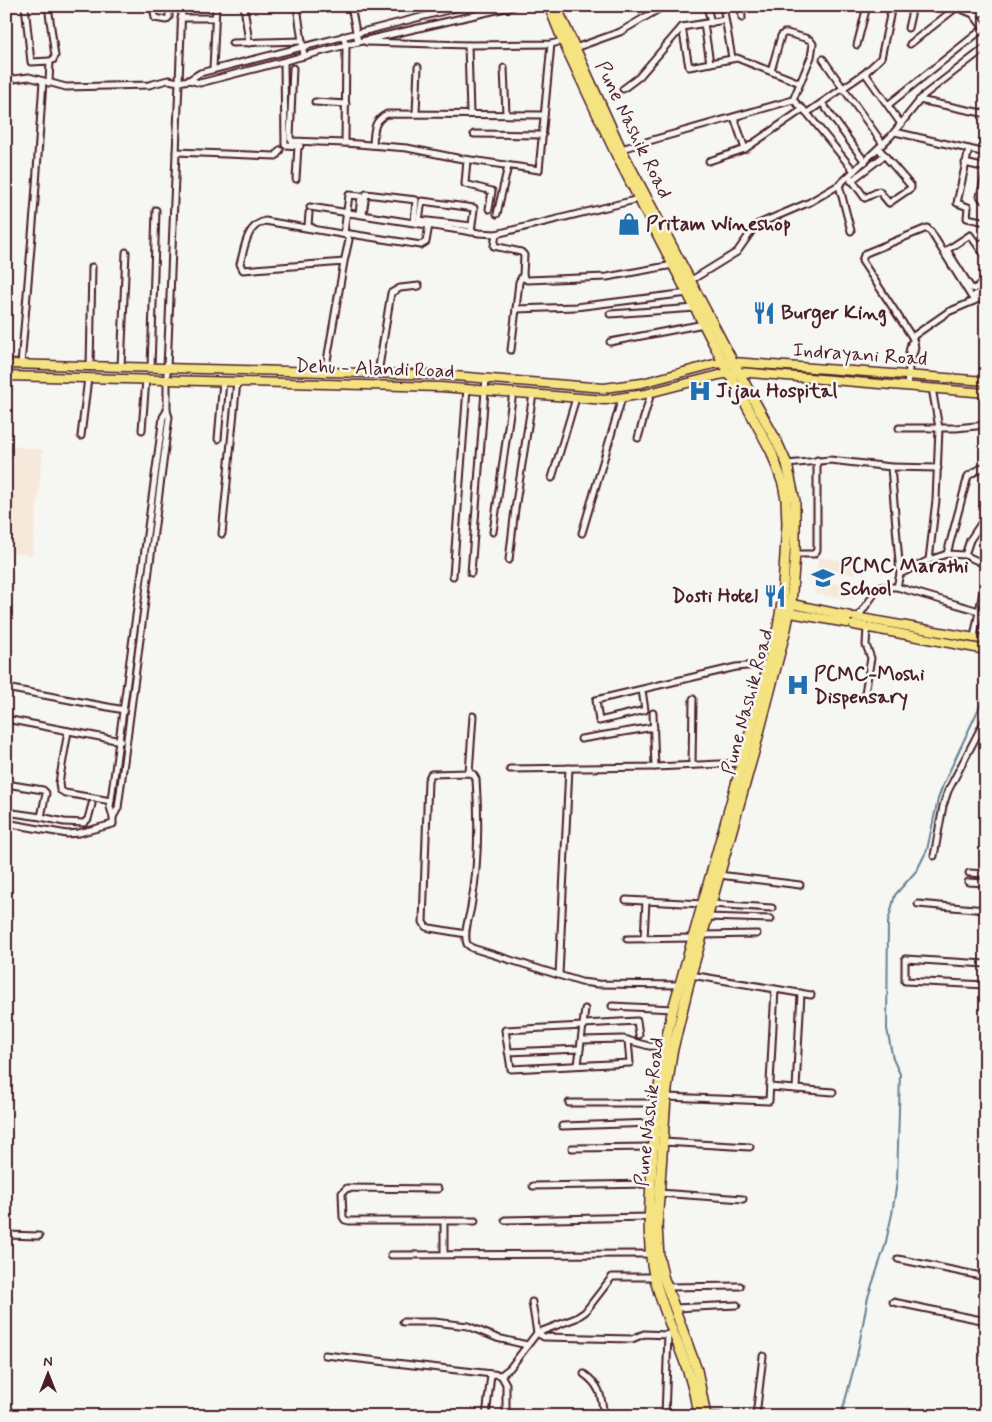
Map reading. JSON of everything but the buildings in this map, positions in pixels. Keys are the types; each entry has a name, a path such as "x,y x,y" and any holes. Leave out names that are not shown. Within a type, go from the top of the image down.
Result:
{"highway":[{"name":"Pune Nashik Road","path":"549,6 595,113 704,324 728,362"},
{"name":"Pune Nashik Road","path":"556,6 621,149 690,281 772,451 783,484 787,524 786,608 742,763 706,904 706,917 702,935 672,1053 662,1142 659,1193 659,1277 666,1287 697,1370 703,1415"},
{"name":"Pune Nashik Road","path":"703,1415 669,1320 659,1277 651,1254 649,1217 657,1103 664,1046 692,938 719,875 772,687 795,554 794,500 787,464 778,442 734,373"}],"main road":[{"name":"Dehu - Alandi Road","path":"6,364 378,373 486,378 604,388 642,383 728,362"},
{"name":"Indrayani Road","path":"728,362 986,381"},
{"name":"Dehu - Alandi Road","path":"6,376 466,388 604,400 651,393 734,373"},
{"name":"Indrayani Road","path":"734,373 986,393"},
{"path":"786,608 986,640"},
{"path":"853,620 867,628 986,650"}],"street":[{"path":"25,6 31,62 50,61 55,56 48,6"},
{"path":"153,6 155,18 166,20 169,17 170,6"},
{"path":"6,823 58,832 79,833 113,824 110,801 162,453 169,418 167,411 167,380 182,6"},
{"path":"213,69 216,6"},
{"path":"244,6 249,43"},
{"path":"297,6 304,56"},
{"path":"351,6 358,42"},
{"path":"6,80 29,77 66,87 150,85 168,80 179,82 189,80 200,72 271,55 303,44 464,6"},
{"path":"189,80 200,83 358,42 514,6"},
{"path":"575,48 620,32 662,9 664,6"},
{"path":"707,6 710,22"},
{"path":"723,6 732,58"},
{"path":"742,6 742,18"},
{"path":"857,45 867,6"},
{"path":"709,161 745,150 805,111 822,103 865,73 881,58 892,6"},
{"path":"908,28 913,6"},
{"path":"888,105 985,29 973,14 955,7 910,44"},
{"path":"973,14 983,10"},
{"path":"181,18 215,18"},
{"path":"623,89 639,77 682,27 725,20"},
{"path":"704,24 710,63"},
{"path":"682,27 689,68 732,58 742,60 800,83"},
{"path":"771,71 784,33 810,40 813,44 813,49 793,100"},
{"path":"343,36 346,45 345,143"},
{"path":"358,42 468,45 551,44 563,42"},
{"path":"232,43 303,44"},
{"path":"293,68 290,138 292,141 345,143 422,150 467,160 539,170 551,44"},
{"path":"468,45 470,114"},
{"path":"850,178 854,171 895,132 919,100 986,46"},
{"path":"271,55 273,64"},
{"path":"823,59 885,155 912,186 889,203 879,190 865,198 850,178"},
{"path":"21,365 46,82 50,61"},
{"path":"284,62 285,145 299,146 296,179"},
{"path":"416,113 418,67"},
{"path":"504,68 506,114"},
{"path":"865,73 901,124"},
{"path":"621,149 793,100"},
{"path":"793,100 805,111 854,171"},
{"path":"919,100 982,113"},
{"path":"315,102 346,104"},
{"path":"822,103 865,162"},
{"path":"373,146 375,123 386,114 544,115"},
{"path":"734,117 745,150"},
{"path":"895,132 986,153"},
{"path":"474,134 543,135"},
{"path":"969,149 957,203 968,208 967,218 986,222"},
{"path":"176,152 276,156 280,150"},
{"path":"690,281 737,252 756,225 810,202 885,155"},
{"path":"467,160 465,184 492,191 490,209"},
{"path":"966,163 986,170 980,196 986,201"},
{"path":"497,214 508,166"},
{"path":"839,185 851,231"},
{"path":"361,214 366,194 416,200 414,222"},
{"path":"344,233 349,195 361,196 361,214"},
{"path":"471,229 474,210 472,208 422,201 419,220 496,234 639,199"},
{"path":"310,207 429,225 471,229"},
{"path":"151,368 156,210"},
{"path":"310,214 309,227 421,245 426,242 429,225"},
{"path":"325,372 349,240 347,235 265,221 252,228 240,264 243,270 344,262"},
{"path":"913,339 862,261 866,254 927,228 973,299"},
{"path":"496,234 494,246 521,252 524,255 523,275 518,282 510,350"},
{"path":"986,257 970,235 947,251 972,289 986,282"},
{"path":"978,246 986,241"},
{"path":"122,367 126,252"},
{"path":"523,275 527,280 599,277 673,265"},
{"path":"90,367 92,267"},
{"path":"378,373 390,294 400,288 419,286"},
{"path":"973,299 986,288"},
{"path":"516,309 576,307 688,293"},
{"path":"907,386 909,352 913,339 948,312 973,299 986,295"},
{"path":"610,314 696,308"},
{"path":"610,342 704,324"},
{"path":"82,436 88,378"},
{"path":"471,573 486,378"},
{"path":"142,430 146,379"},
{"path":"218,439 223,381"},
{"path":"222,534 237,381"},
{"path":"453,576 466,388"},
{"path":"929,560 938,468 939,428 932,388"},
{"path":"493,532 513,392"},
{"path":"638,438 651,393"},
{"path":"509,560 533,394"},
{"path":"552,478 576,398"},
{"path":"582,533 622,398"},
{"path":"899,428 986,425"},
{"path":"113,817 118,808 162,453"},
{"path":"787,464 817,460 891,467 938,468"},
{"path":"795,554 814,554 817,550 817,460"},
{"path":"947,554 968,476 986,465"},
{"path":"891,467 900,574 897,587"},
{"path":"965,555 970,540 982,522"},
{"path":"900,574 929,560 947,554 965,555 986,565"},
{"path":"974,637 986,576"},
{"path":"853,620 881,587 897,587 979,611"},
{"path":"864,699 871,658 866,645 867,628"},
{"path":"642,690 644,710 599,721 596,700 736,667 769,664"},
{"path":"6,688 124,710"},
{"path":"692,765 693,699"},
{"path":"653,714 655,766"},
{"path":"469,773 473,716"},
{"path":"934,856 943,806 948,791 986,718"},
{"path":"6,719 126,742"},
{"path":"581,739 654,727"},
{"path":"68,731 59,783 60,790 65,793 110,801"},
{"path":"510,769 742,763"},
{"path":"559,975 569,768"},
{"path":"466,934 426,927 423,922 429,776 435,774 469,773 475,776 476,779 479,834 474,890 466,934 468,944 472,948 580,982 680,985"},
{"path":"6,784 45,791 41,818"},
{"path":"6,812 64,822 84,822 88,819 92,804"},
{"path":"969,872 986,874"},
{"path":"719,875 800,885"},
{"path":"968,882 986,883"},
{"path":"626,900 772,908"},
{"path":"644,939 646,901"},
{"path":"918,904 986,910"},
{"path":"706,917 771,920"},
{"path":"702,935 757,934"},
{"path":"627,939 692,938"},
{"path":"986,964 905,959 905,981 986,985"},
{"path":"691,975 812,995"},
{"path":"666,1097 768,1101 770,1098 775,989"},
{"path":"796,1089 801,993"},
{"path":"612,1006 673,1008"},
{"path":"578,1065 585,1009"},
{"path":"628,1040 630,1063 511,1069 505,1030 638,1021 638,1035"},
{"path":"582,1040 628,1040 648,1046 664,1046"},
{"path":"508,1052 580,1048"},
{"path":"770,1087 833,1092"},
{"path":"569,1103 657,1103"},
{"path":"562,1126 655,1123"},
{"path":"662,1142 750,1146"},
{"path":"572,1148 654,1147"},
{"path":"533,1186 651,1184"},
{"path":"438,1189 347,1188 342,1193 343,1217 349,1221 475,1221"},
{"path":"659,1193 743,1200"},
{"path":"505,1220 649,1217"},
{"path":"444,1221 444,1254"},
{"path":"6,1235 39,1236"},
{"path":"391,1255 651,1254"},
{"path":"898,1259 986,1278"},
{"path":"325,1355 501,1375 506,1372 537,1333 583,1314 612,1277 659,1277"},
{"path":"666,1287 740,1286"},
{"path":"532,1302 537,1333 544,1338 632,1339 644,1334 668,1335"},
{"path":"893,1302 986,1321"},
{"path":"674,1308 737,1305"},
{"path":"665,1416 669,1320"},
{"path":"403,1322 434,1322 468,1326 497,1338 527,1346"},
{"path":"756,1416 763,1356"},
{"path":"584,1374 597,1385 604,1416"},
{"path":"486,1416 492,1375"},
{"path":"501,1375 506,1384 506,1411"},
{"path":"703,1415 720,1416"}],"shaded area":[{"path":"6,445 43,450 32,555 6,552"},
{"name":"PCMC Marathi School","path":"818,557 857,563 855,574 830,573 828,582 842,585 843,582 851,583 850,589 854,590 854,599 815,594"}],"waterway":[{"path":"841,1416 857,1356 868,1297 885,1246 897,1182 900,1074 893,1059 887,1029 888,922 895,895 917,870 927,850 938,799 943,785 986,693"}],"place":[{"name":"Pritam Wineshop","path":"629,224"},
{"name":"Burger King","path":"764,313"},
{"name":"Jijau Hospital","path":"700,391"},
{"name":"PCMC Marathi School","path":"823,578"},
{"name":"Dosti Hotel","path":"775,596"},
{"name":"PCMC-Moshi Dispensary","path":"798,685"}]}
